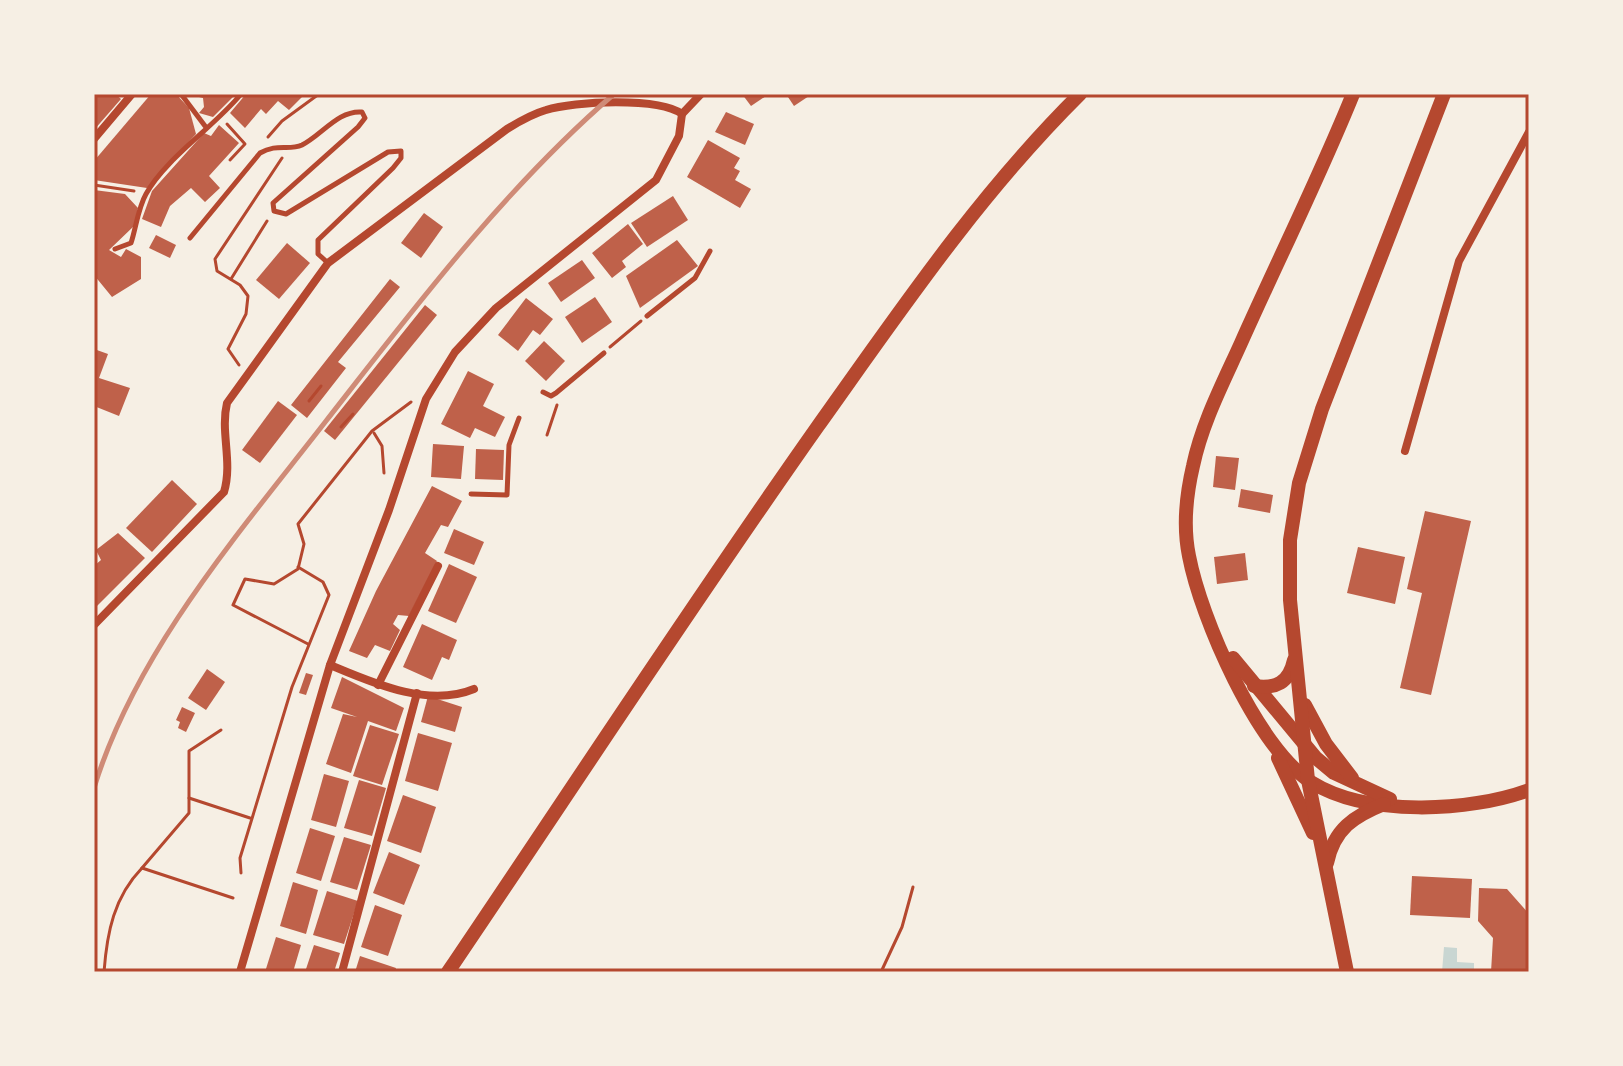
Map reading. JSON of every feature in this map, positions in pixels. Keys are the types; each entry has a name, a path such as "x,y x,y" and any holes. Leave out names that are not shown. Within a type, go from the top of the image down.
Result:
{"main road":[{"path":"448,972 768,497 916,288 1004,177 1080,94"},
{"path":"1327,867 1269,740 1216,636 1196,582 1187,539 1187,504 1196,451 1218,395 1353,94"},
{"path":"1347,972 1308,780 1290,600 1290,540 1303,470 1342,354 1444,94"},
{"path":"1216,636 1305,749 1334,773 1401,804"},
{"path":"1254,686 1273,687 1285,681 1295,656"},
{"path":"1300,694 1326,744 1361,786"},
{"path":"1269,740 1308,780 1342,796 1385,803 1471,806 1529,790"},
{"path":"1327,867 1332,843 1345,824 1385,803"}],"street":[{"path":"240,972 330,665 389,510 426,399 455,352 496,308 656,180 679,136 682,114 701,94"},
{"path":"94,139 130,97"},
{"path":"94,625 224,492 229,463 224,415 227,403 328,263 507,129 536,113 557,107 604,103 661,106 682,114"},
{"path":"1405,451 1459,261 1529,132"},
{"path":"378,685 438,566"},
{"path":"330,665 378,685 417,693 456,696 474,689"},
{"path":"342,972 417,693"}],"lane":[{"path":"119,94 130,97"},
{"path":"181,94 207,125"},
{"path":"115,249 131,243 146,194 207,125 228,110 241,94"},
{"path":"190,238 260,153 274,146 302,145 350,114 365,114 358,127 275,198 274,211 292,212 388,152 401,151 401,158 393,168 318,240 318,254 328,263"},
{"path":"647,316 695,278 710,251"},
{"path":"543,392 551,396 604,353"},
{"path":"471,494 507,495 509,445 519,418"}],"path":[{"path":"267,138 274,127 319,94"},
{"path":"207,125 212,127 222,119 245,144 230,160"},
{"path":"239,365 228,349 246,314 248,296 217,271 215,259 291,145"},
{"path":"94,185 146,194"},
{"path":"230,280 274,211"},
{"path":"604,353 647,316"},
{"path":"309,401 321,386"},
{"path":"547,435 557,405 551,396"},
{"path":"308,644 233,605 245,579 274,584 298,567 304,544 298,524 372,431 408,404 426,399"},
{"path":"341,427 353,414"},
{"path":"374,433 382,446 384,473"},
{"path":"241,873 240,858 278,721 329,591 298,567"},
{"path":"104,972 107,934 125,886 189,813 189,751 221,730"},
{"path":"189,798 250,818"},
{"path":"142,868 233,898"},
{"path":"881,972 902,927 913,887"}],"shaded area":[{"path":"1444,947 1457,948 1457,962 1474,963 1474,972 1442,972"}],"building":[{"path":"94,94 115,94 121,99 94,130"},
{"path":"151,94 176,94 189,108 196,134 147,188 94,180 94,161"},
{"path":"187,94 236,94 213,117 199,113 204,107 203,98"},
{"path":"246,94 305,94 289,110 278,101 266,114 261,109 245,128 230,113"},
{"path":"742,94 769,94 751,106"},
{"path":"786,94 812,94 794,106"},
{"path":"726,112 754,124 745,145 715,132"},
{"path":"219,125 239,143 209,176 220,188 205,202 191,188 170,206 161,227 142,219 152,191 204,133 211,136"},
{"path":"708,140 740,158 734,168 740,171 735,180 751,189 740,208 687,177"},
{"path":"94,190 125,194 138,208 134,226 109,250 121,257 126,249 141,257 141,279 112,297 94,275"},
{"path":"673,196 688,220 647,247 631,223"},
{"path":"424,213 443,227 421,258 401,243"},
{"path":"628,224 643,244 622,261 626,267 612,278 592,253"},
{"path":"156,235 176,245 170,258 149,248"},
{"path":"677,240 698,266 640,308 626,276"},
{"path":"287,243 310,263 279,299 256,280"},
{"path":"582,260 595,278 561,302 548,283"},
{"path":"390,279 400,287 338,362 346,368 307,418 291,405"},
{"path":"595,297 612,322 582,343 565,317"},
{"path":"526,298 553,319 540,335 533,330 518,351 498,335"},
{"path":"425,305 437,315 335,440 324,431"},
{"path":"544,341 565,361 546,381 525,361"},
{"path":"94,349 108,354 99,378 130,388 119,416 94,406"},
{"path":"468,371 494,384 483,406 505,417 495,437 475,428 470,438 441,424"},
{"path":"278,401 297,415 260,463 242,450"},
{"path":"433,444 464,446 461,479 431,477"},
{"path":"476,449 504,450 503,480 475,479"},
{"path":"1216,456 1239,458 1235,490 1213,487"},
{"path":"172,480 197,504 152,552 126,528"},
{"path":"432,486 462,501 448,527 441,525 425,553 437,561 409,616 398,615 393,624 400,630 390,651 375,645 367,658 349,651 376,591"},
{"path":"1241,489 1273,495 1270,513 1238,507"},
{"path":"1425,511 1471,521 1431,695 1400,688 1422,593 1407,589"},
{"path":"454,529 484,542 474,565 444,553"},
{"path":"118,533 145,558 94,609 94,566 101,560 96,550"},
{"path":"1358,547 1405,557 1395,604 1347,593"},
{"path":"1245,553 1248,580 1217,584 1214,557"},
{"path":"449,564 477,577 456,623 428,611"},
{"path":"422,624 457,640 449,660 442,657 432,680 403,667"},
{"path":"207,669 225,682 206,710 188,698"},
{"path":"306,673 313,675 306,695 299,693"},
{"path":"342,677 404,708 396,731 368,721 351,773 326,764 343,714 357,717 331,708"},
{"path":"428,696 462,707 455,732 421,722"},
{"path":"182,707 195,713 186,732 178,728 180,722 176,720"},
{"path":"370,725 399,734 382,785 353,776"},
{"path":"418,733 452,743 438,791 405,781"},
{"path":"324,774 349,781 336,827 311,820"},
{"path":"359,780 386,788 372,836 344,828"},
{"path":"403,795 436,807 421,853 387,841"},
{"path":"310,828 335,836 321,881 296,873"},
{"path":"344,837 371,845 357,890 330,882"},
{"path":"389,852 420,865 404,905 373,893"},
{"path":"1412,876 1472,879 1470,918 1410,915"},
{"path":"293,882 318,890 306,934 280,926"},
{"path":"1479,888 1507,889 1529,914 1529,972 1491,972 1493,938 1478,921"},
{"path":"327,891 358,901 344,944 313,935"},
{"path":"375,905 402,915 388,956 361,947"},
{"path":"276,937 301,945 293,972 265,972"},
{"path":"314,945 340,953 334,972 305,972"},
{"path":"360,956 396,968 395,972 355,972"}],"railway":[{"path":"94,788 112,737 136,689 163,641 225,550 462,250 535,169 614,94"}]}
